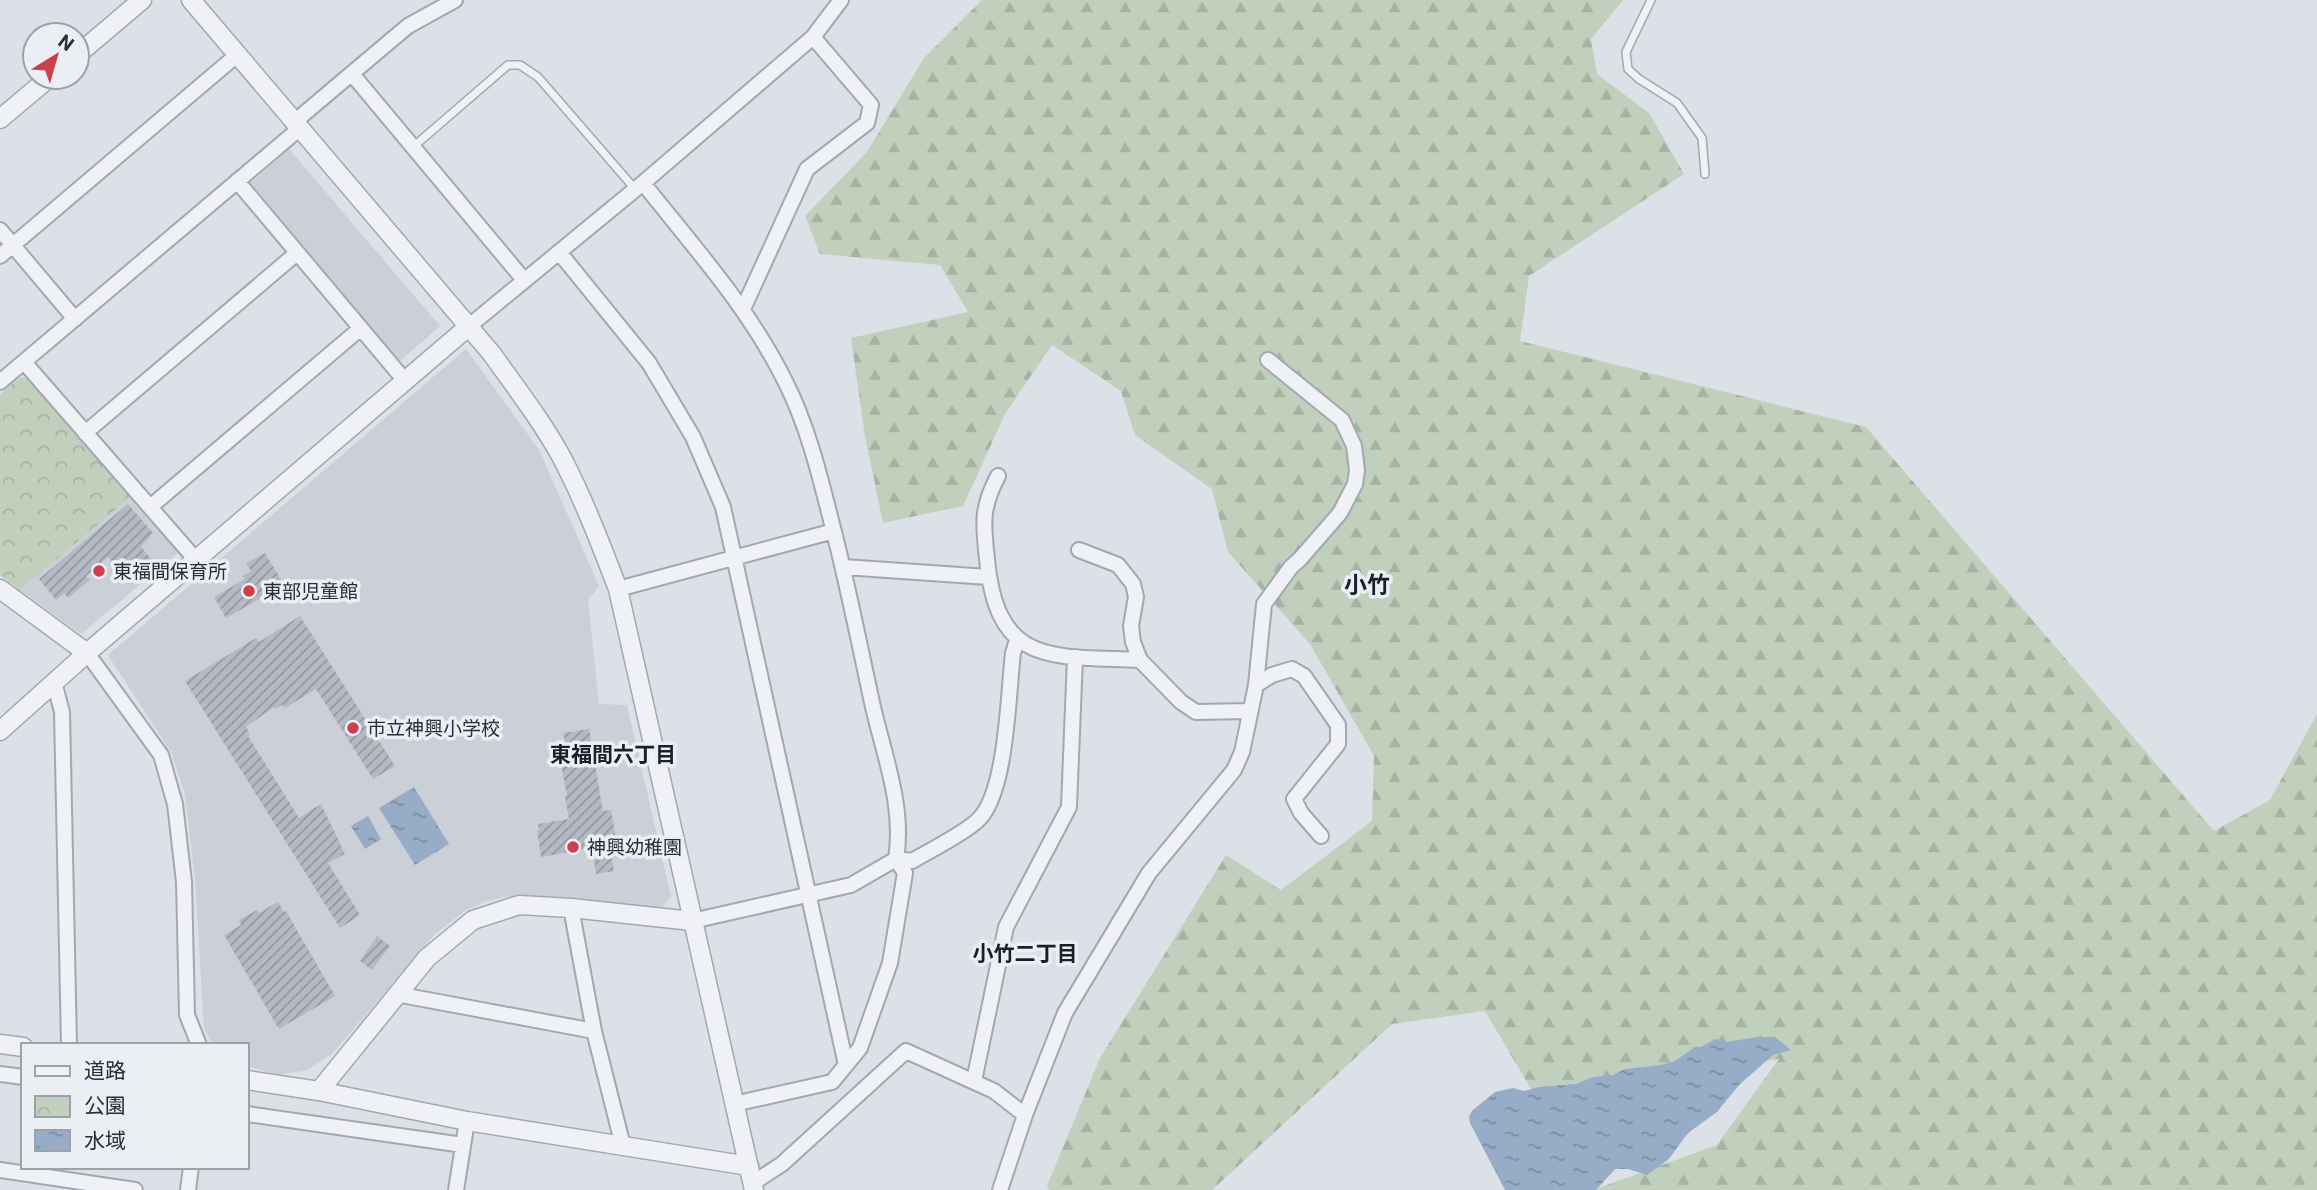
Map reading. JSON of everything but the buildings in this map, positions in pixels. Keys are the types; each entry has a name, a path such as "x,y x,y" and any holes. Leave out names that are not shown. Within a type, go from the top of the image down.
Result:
{"street":[{"path":"91,43 142,0"},
{"path":"191,0 492,355 562,458 593,525 618,589 752,1180"},
{"path":"0,382 237,181 408,26 455,0"},
{"path":"0,731 87,653 407,382 524,279 639,186 813,37 841,0"},
{"path":"743,309 807,169 867,123 871,105 813,37"},
{"path":"0,256 237,55"},
{"path":"352,74 524,279"},
{"path":"0,119 33,91"},
{"path":"237,181 407,382"},
{"path":"639,186 743,309 786,381 815,458 844,566 875,720 898,812 900,835 896,859 905,873 890,962 860,1048 832,1082 734,1104"},
{"path":"0,230 75,319"},
{"path":"559,252 649,363 693,437 723,507 846,1065"},
{"path":"85,433 297,253"},
{"path":"150,507 361,328"},
{"path":"1000,1190 1025,1115 1065,1013 1149,873 1234,770 1242,752 1256,685 1264,604 1339,513 1355,484 1357,470 1354,446 1342,420 1268,360"},
{"path":"24,362 196,560"},
{"path":"998,476 984,508 988,577 994,602 1008,629 1017,640 1036,650 1075,657 1140,660"},
{"path":"618,589 834,531"},
{"path":"1079,550 1118,565 1133,584 1136,597 1131,626 1133,642 1140,660 1181,702 1196,712 1249,711"},
{"path":"844,566 988,577"},
{"path":"0,589 87,653 161,755 175,804 184,882 187,1015 198,1043"},
{"path":"319,1091 427,958 473,920 519,905 692,921 851,885 896,859 912,861 978,820 991,801 1000,774 1013,653 1017,640"},
{"path":"974,1081 1006,927 1069,807 1075,657"},
{"path":"1256,685 1272,675 1292,669 1304,676 1338,725 1338,744 1294,799 1301,813 1321,836"},
{"path":"54,682 62,712 69,1043"},
{"path":"571,908 594,1031 623,1146"},
{"path":"396,994 594,1031"},
{"path":"0,1044 21,1047"},
{"path":"248,1080 319,1091 467,1121 623,1146 752,1180 782,1164 906,1051 994,1091 1025,1115"},
{"path":"0,1074 21,1077"},
{"path":"248,1114 463,1145"},
{"path":"456,1190 467,1121"},
{"path":"188,1190 191,1169"},
{"path":"0,1170 135,1190"}],"lane":[{"path":"1651,0 1626,52 1628,69 1676,103 1683,112 1702,138 1705,174"},
{"path":"412,147 508,65 520,65 538,77 639,186"}],"shaded area":[{"path":"289,149 440,326 399,362 251,183"},
{"name":"市立神興小学校","path":"466,349 539,450 599,586 588,600 599,704 627,705 671,897 662,908 549,896 504,897 486,901 466,910 435,934 332,1054 307,1070 277,1075 248,1066 248,1043 213,1043 204,1029 195,879 185,795 171,752 108,655"},
{"name":"東福間保育所","path":"131,497 179,552 81,634 20,590"}],"green space":[{"path":"982,0 1623,0 1591,39 1597,74 1649,113 1684,174 1529,276 1520,341 1866,427 2214,831 2270,800 2317,714 2317,1190 1593,1190 1717,1145 1779,1059 1534,1094 1485,1011 1392,1024 1212,1190 1049,1190 1047,1186 1100,1058 1226,855 1281,890 1372,821 1374,756 1310,644 1228,552 1212,489 1135,435 1121,391 1052,345 1005,414 963,506 883,523 865,436 851,338 968,312 940,265 820,254 805,216 867,152 924,58"},
{"path":"21,377 31,379 131,497 20,590 0,575 0,394"}],"water":[{"path":"414,787 449,844 415,865 379,808"},
{"path":"368,816 381,839 365,849 351,826"},
{"path":"1775,1037 1791,1050 1773,1055 1739,1085 1717,1112 1688,1133 1668,1160 1647,1175 1628,1169 1615,1169 1596,1190 1505,1190 1470,1123 1469,1116 1473,1110 1495,1092 1513,1088 1524,1091 1576,1084 1593,1077 1613,1075 1625,1069 1675,1061 1695,1047 1701,1047 1715,1039 1727,1042"}],"place":[{"name":"東福間保育所","path":"99,571"},
{"name":"東部児童館","path":"249,591"},
{"name":"市立神興小学校","path":"353,728"},
{"name":"神興幼稚園","path":"573,847"}],"district":[{"name":"小竹","path":"1367,585"},
{"name":"東福間六丁目","path":"613,755"},
{"name":"小竹二丁目","path":"1025,954"}]}
